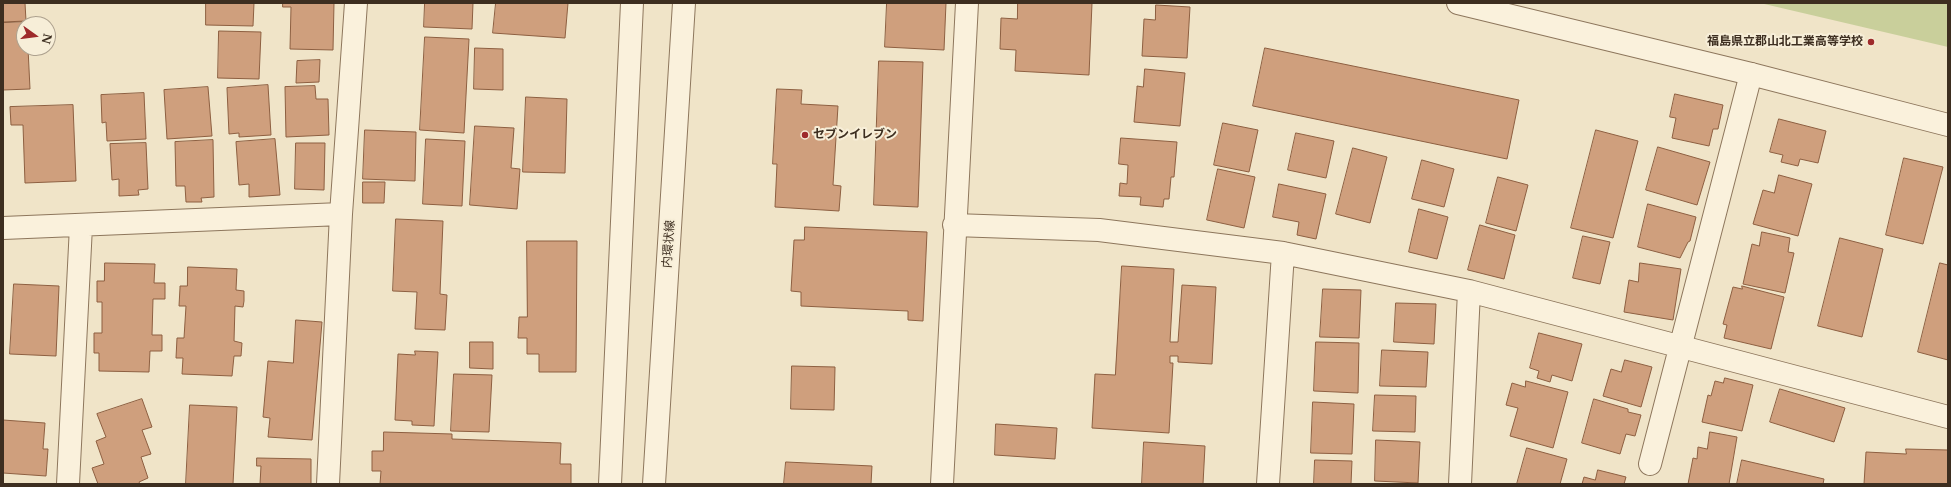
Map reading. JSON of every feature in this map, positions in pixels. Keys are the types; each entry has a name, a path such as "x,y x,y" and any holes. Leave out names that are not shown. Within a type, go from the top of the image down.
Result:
{"street":[{"path":"328,484 341,214 356,3"},
{"path":"610,484 632,3"},
{"name":"内環状線","path":"654,484 684,3"},
{"path":"947,483 954,225 967,3"},
{"path":"1458,3 1751,74 1948,125"},
{"path":"1650,464 1751,74"},
{"path":"3,228 81,226 341,214"},
{"path":"954,225 1099,230 1283,253 1469,291 1948,417"},
{"path":"68,484 81,226"},
{"path":"1268,484 1283,253"},
{"path":"1460,484 1469,291"}],"green space":[{"path":"1760,3 1948,3 1948,47"}],"building":[{"path":"3,3 25,3 26,16 16,16 16,21 3,22"},
{"path":"206,3 254,3 253,26 206,25"},
{"path":"283,3 334,3 333,50 290,49 291,7 283,7"},
{"path":"425,3 473,3 472,29 424,27"},
{"path":"496,3 568,3 565,38 493,33"},
{"path":"887,3 946,3 944,50 885,47"},
{"path":"1018,3 1092,3 1089,75 1015,71 1016,50 1000,49 1001,18 1017,19"},
{"path":"1156,5 1190,7 1187,58 1142,56 1144,19 1155,20"},
{"path":"16,22 16,56 28,56 30,89 3,90 3,23"},
{"path":"219,31 261,32 259,79 218,78"},
{"path":"425,37 469,39 464,133 420,130"},
{"path":"475,48 503,49 503,90 474,89"},
{"path":"1265,48 1519,100 1507,159 1253,106"},
{"path":"320,60 319,82 296,83 297,61"},
{"path":"879,61 923,62 918,207 874,205"},
{"path":"1145,69 1185,73 1180,126 1134,122 1137,86 1143,87"},
{"path":"268,85 271,135 239,137 239,133 229,134 227,88"},
{"path":"315,86 316,99 328,99 329,135 286,137 285,87"},
{"path":"208,87 212,136 167,139 164,90"},
{"name":"セブンイレブン","path":"777,89 802,90 801,104 838,106 833,185 841,186 839,211 775,207 777,164 773,164"},
{"path":"144,93 146,139 107,141 106,122 102,123 101,95"},
{"path":"1675,94 1723,105 1718,129 1713,129 1709,146 1672,138 1676,118 1670,117"},
{"path":"526,97 567,99 565,173 523,172"},
{"path":"73,105 76,181 25,183 23,125 11,125 10,107"},
{"path":"1779,119 1826,131 1818,163 1800,159 1798,166 1781,162 1783,155 1770,152"},
{"path":"1223,123 1258,130 1249,172 1214,165"},
{"path":"475,126 514,128 511,168 520,169 517,209 470,205"},
{"path":"365,130 416,132 415,181 363,179"},
{"path":"1596,130 1638,141 1613,238 1571,228"},
{"path":"1296,133 1334,141 1326,178 1288,170"},
{"path":"1121,138 1177,142 1174,177 1171,177 1169,199 1164,199 1163,207 1140,205 1141,197 1119,196 1120,183 1127,184 1128,165 1119,164"},
{"path":"275,139 280,195 249,197 249,184 239,185 236,142"},
{"path":"426,139 465,141 462,206 423,204"},
{"path":"213,140 214,197 201,198 202,202 186,202 185,186 176,186 175,142"},
{"path":"146,143 148,189 138,190 139,195 119,196 119,179 112,180 110,144"},
{"path":"296,143 325,143 324,190 295,189"},
{"path":"1658,147 1710,162 1697,205 1646,190"},
{"path":"1353,148 1387,157 1370,223 1336,214"},
{"path":"1904,158 1943,167 1923,244 1886,235"},
{"path":"1422,160 1454,169 1444,207 1412,199"},
{"path":"1218,169 1255,177 1244,228 1207,220"},
{"path":"1779,175 1812,184 1798,236 1753,224 1763,190 1774,193"},
{"path":"1498,177 1528,185 1516,231 1486,223"},
{"path":"363,182 385,182 384,203 363,203"},
{"path":"1279,184 1326,194 1316,239 1297,235 1299,222 1273,217"},
{"path":"1648,204 1696,217 1690,241 1688,242 1680,258 1638,247"},
{"path":"1419,209 1448,217 1437,259 1409,252"},
{"path":"396,219 443,221 440,294 447,295 445,330 415,329 417,292 393,291"},
{"path":"1480,225 1515,235 1504,279 1468,270"},
{"path":"805,227 927,232 923,321 908,320 908,311 801,306 801,292 791,291 794,240 804,240"},
{"path":"1762,232 1790,238 1788,252 1794,253 1785,293 1743,284 1752,244 1759,246"},
{"path":"1583,236 1610,242 1600,284 1573,278"},
{"path":"1840,238 1883,249 1862,337 1818,326"},
{"path":"527,241 577,241 576,372 539,372 539,354 527,354 527,338 518,338 519,317 527,317"},
{"path":"105,263 155,264 154,283 165,283 165,299 153,299 152,335 162,335 162,351 150,351 149,372 99,371 99,353 94,353 94,333 102,333 102,302 97,302 97,281 104,281"},
{"path":"1640,263 1681,269 1673,320 1624,312 1629,280 1638,282"},
{"path":"1940,263 1948,265 1948,360 1918,352"},
{"path":"1122,266 1174,269 1170,342 1178,342 1182,285 1216,287 1212,364 1178,362 1178,356 1170,356 1170,363 1173,363 1169,433 1092,428 1095,374 1115,375"},
{"path":"188,267 237,269 236,290 244,291 244,301 243,307 235,306 234,341 242,343 241,356 234,356 232,376 182,374 183,358 176,358 177,338 184,338 186,306 179,306 180,286 187,286"},
{"path":"14,284 59,286 56,356 10,354"},
{"path":"1742,286 1784,297 1771,349 1724,338 1727,325 1723,324 1733,287 1742,289"},
{"path":"1323,289 1361,290 1359,338 1320,337"},
{"path":"1396,303 1436,304 1434,344 1394,342"},
{"path":"296,320 322,322 312,440 268,437 270,418 263,417 268,361 293,363"},
{"path":"1539,333 1582,344 1572,381 1552,375 1550,382 1537,378 1539,371 1530,368"},
{"path":"470,342 493,342 493,369 470,368"},
{"path":"1316,342 1359,343 1358,393 1314,391"},
{"path":"1382,350 1428,352 1426,387 1380,386"},
{"path":"415,351 438,352 434,426 412,425 412,421 395,420 398,354 415,355"},
{"path":"1625,360 1652,367 1641,407 1603,396 1611,369 1621,372"},
{"path":"792,366 835,367 834,410 791,409"},
{"path":"454,374 492,375 489,432 451,431"},
{"path":"1725,378 1753,385 1742,431 1702,422 1708,395 1711,396 1715,381 1723,383"},
{"path":"1526,381 1568,392 1553,448 1510,436 1518,408 1506,405 1512,383 1525,387"},
{"path":"1780,389 1845,408 1834,442 1770,422"},
{"path":"1375,395 1416,396 1415,432 1373,431"},
{"path":"142,399 152,427 142,430 151,454 141,457 148,478 139,482 140,484 98,484 92,468 104,464 96,441 106,437 97,414"},
{"path":"1594,399 1628,409 1628,412 1641,415 1635,436 1626,434 1620,454 1582,443"},
{"path":"1313,402 1354,404 1352,454 1311,453"},
{"path":"190,405 237,407 233,484 186,484"},
{"path":"3,420 45,423 43,449 48,449 46,476 3,473"},
{"path":"996,424 1057,428 1055,459 995,455"},
{"path":"384,432 452,434 452,439 561,443 560,464 571,464 571,484 380,484 381,471 372,471 372,451 383,451"},
{"path":"1710,432 1737,437 1729,484 1688,484 1693,458 1697,459 1698,447 1707,449"},
{"path":"1376,440 1420,442 1418,483 1375,481"},
{"path":"1144,442 1205,446 1203,484 1142,484"},
{"path":"1527,448 1567,459 1560,484 1517,484"},
{"path":"1906,449 1948,450 1948,484 1864,484 1866,452 1906,454"},
{"path":"257,458 311,459 311,484 260,484 261,466 257,466"},
{"path":"1315,460 1352,461 1351,484 1314,484"},
{"path":"1742,460 1824,479 1823,484 1737,484"},
{"path":"786,462 872,466 871,484 784,484"},
{"path":"1598,470 1626,477 1624,484 1582,484 1584,477 1595,480"}],"place":[{"name":"福島県立郡山北工業高等学校","path":"1871,42"},
{"name":"セブンイレブン","path":"805,135"}]}
